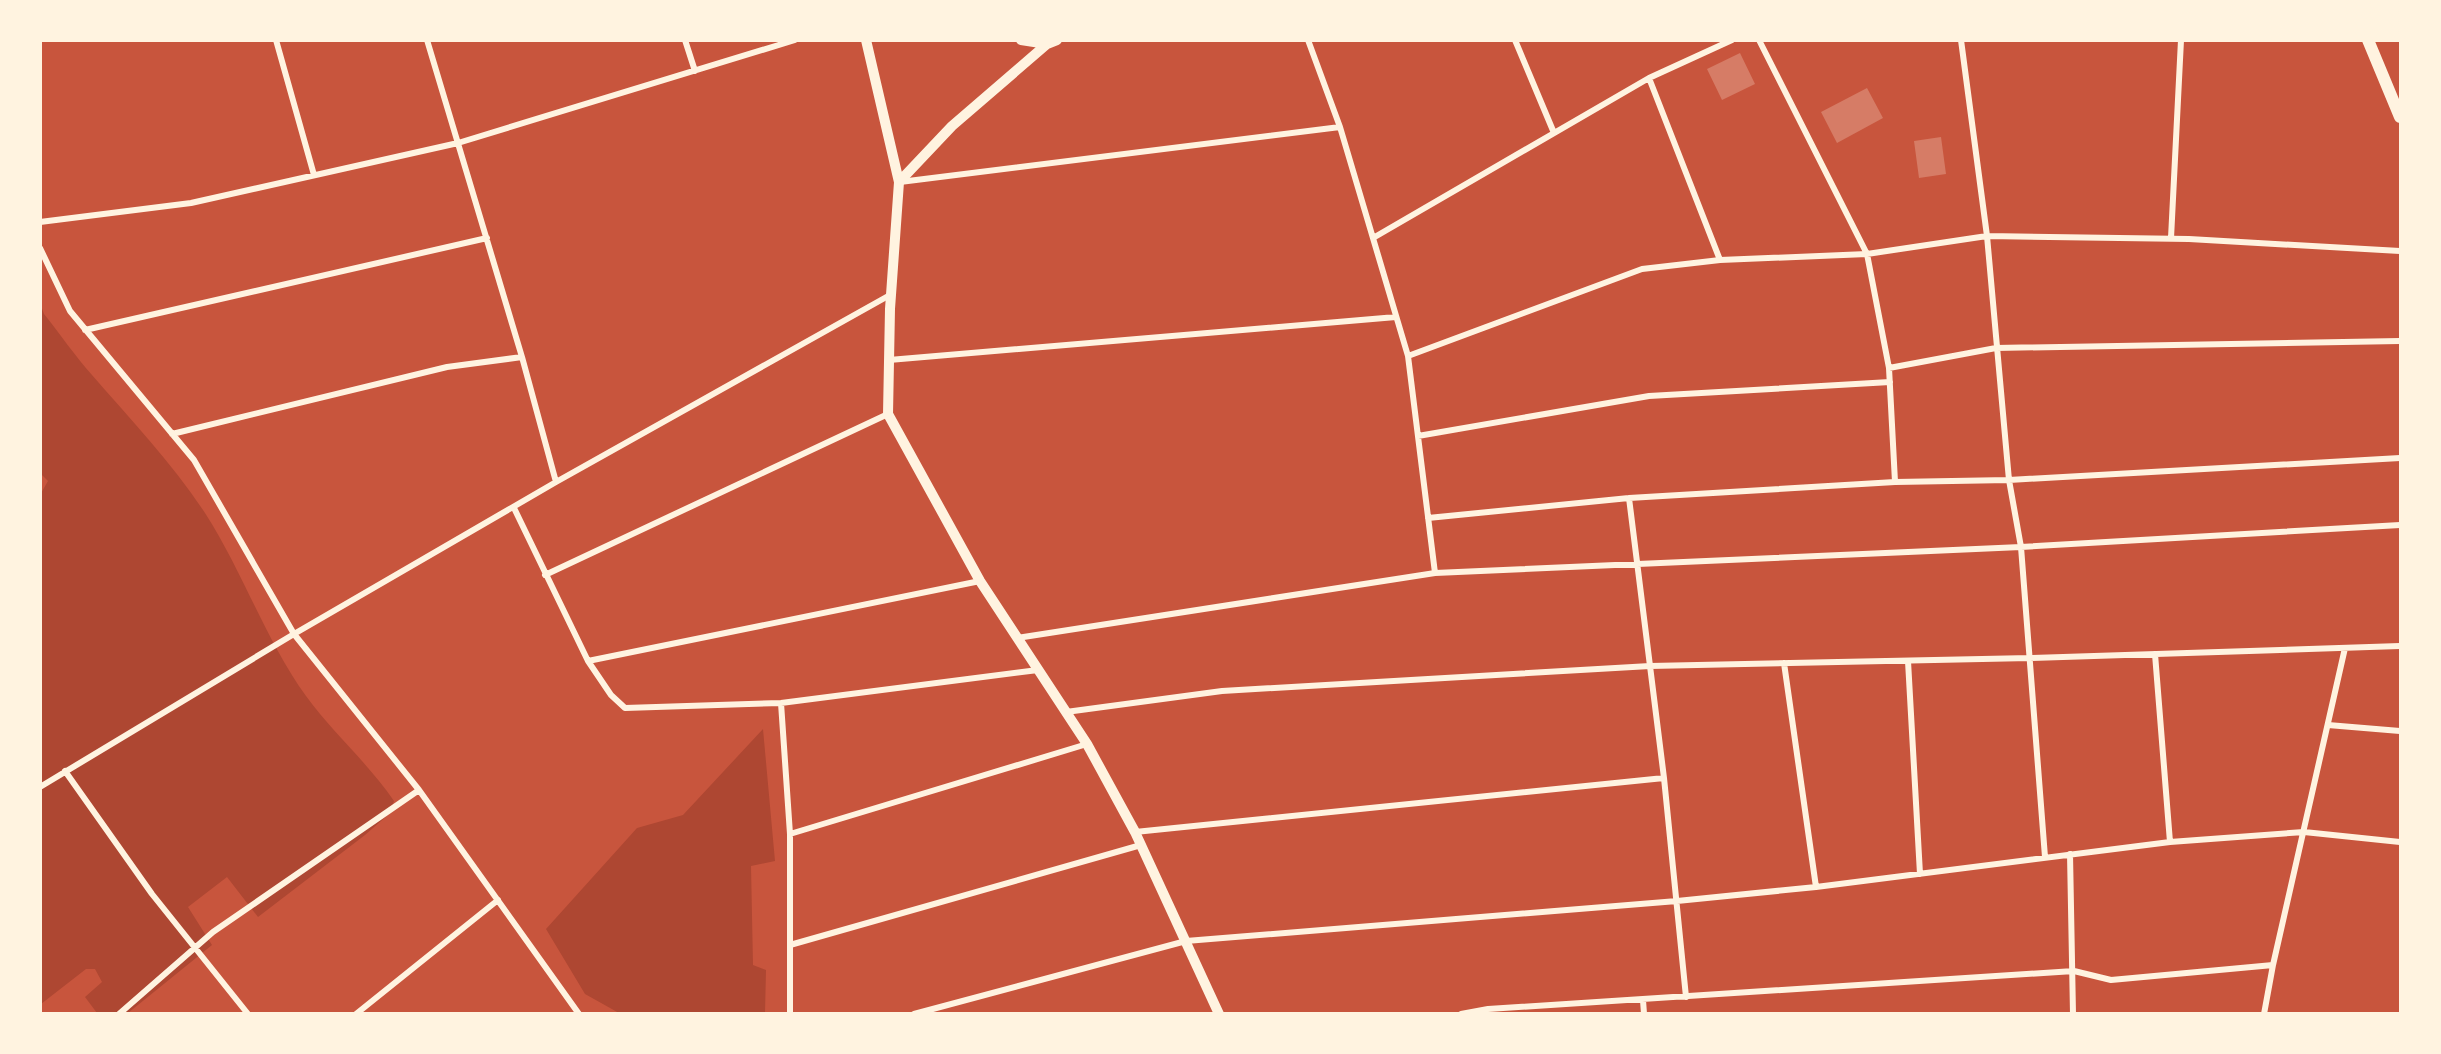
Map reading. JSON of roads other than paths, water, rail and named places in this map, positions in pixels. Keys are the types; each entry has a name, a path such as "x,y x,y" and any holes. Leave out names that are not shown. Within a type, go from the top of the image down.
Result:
{"main road":[{"path":"2368,40 2400,117"}],"street":[{"path":"276,40 314,175"},
{"path":"428,40 522,357 556,482"},
{"path":"685,40 694,71"},
{"path":"40,222 191,203 458,143 795,40"},
{"path":"866,40 899,182 891,295 888,414 980,581 1087,744 1136,832 1219,1014"},
{"path":"1021,40 1050,42"},
{"path":"1308,40 1340,127 1408,356 1435,573"},
{"path":"1515,40 1554,133"},
{"path":"1373,238 1649,78 1732,40"},
{"path":"1759,40 1867,254 1889,368 1895,482"},
{"path":"1960,40 1987,236 2009,480 2021,547 2044,857"},
{"path":"2171,238 2181,40"},
{"path":"899,182 952,126 1050,42"},
{"path":"1649,78 1720,260"},
{"path":"899,182 1340,127"},
{"path":"1408,356 1642,268 1720,260 1867,254 1987,236 2171,238 2400,251"},
{"path":"85,330 487,238"},
{"path":"40,248 70,311 194,460 294,634 419,790 579,1014"},
{"path":"40,787 294,634 556,482 891,295"},
{"path":"889,360 1396,317"},
{"path":"1889,368 1996,348 2400,341"},
{"path":"172,434 447,367 522,357"},
{"path":"1418,436 1649,396 1890,382"},
{"path":"545,575 888,414"},
{"path":"1428,518 1629,498 1895,482 2009,480 2400,458"},
{"path":"1629,498 1664,778 1686,997"},
{"path":"514,508 588,661 611,695 625,708 781,703 1038,670"},
{"path":"1017,638 1435,573 2021,547 2400,525"},
{"path":"588,661 980,581"},
{"path":"1066,712 1222,691 1650,666 2030,658 2400,646"},
{"path":"2264,1014 2273,965 2345,648"},
{"path":"2155,654 2170,842"},
{"path":"1908,661 1920,874"},
{"path":"1784,663 1816,887"},
{"path":"781,703 790,834 790,1014"},
{"path":"2328,725 2400,731"},
{"path":"790,834 1087,744"},
{"path":"65,771 152,894 248,1014"},
{"path":"1136,832 1664,778"},
{"path":"120,1014 213,932 419,790"},
{"path":"914,1014 1186,941 1677,901 1816,887 2170,842 2304,832 2400,842"},
{"path":"790,945 1140,845"},
{"path":"2070,854 2074,971 2073,1014"},
{"path":"356,1014 498,900"},
{"path":"1461,1014 1488,1009 2074,971 2111,980 2273,965"},
{"path":"1643,1000 1644,1014"}]}
